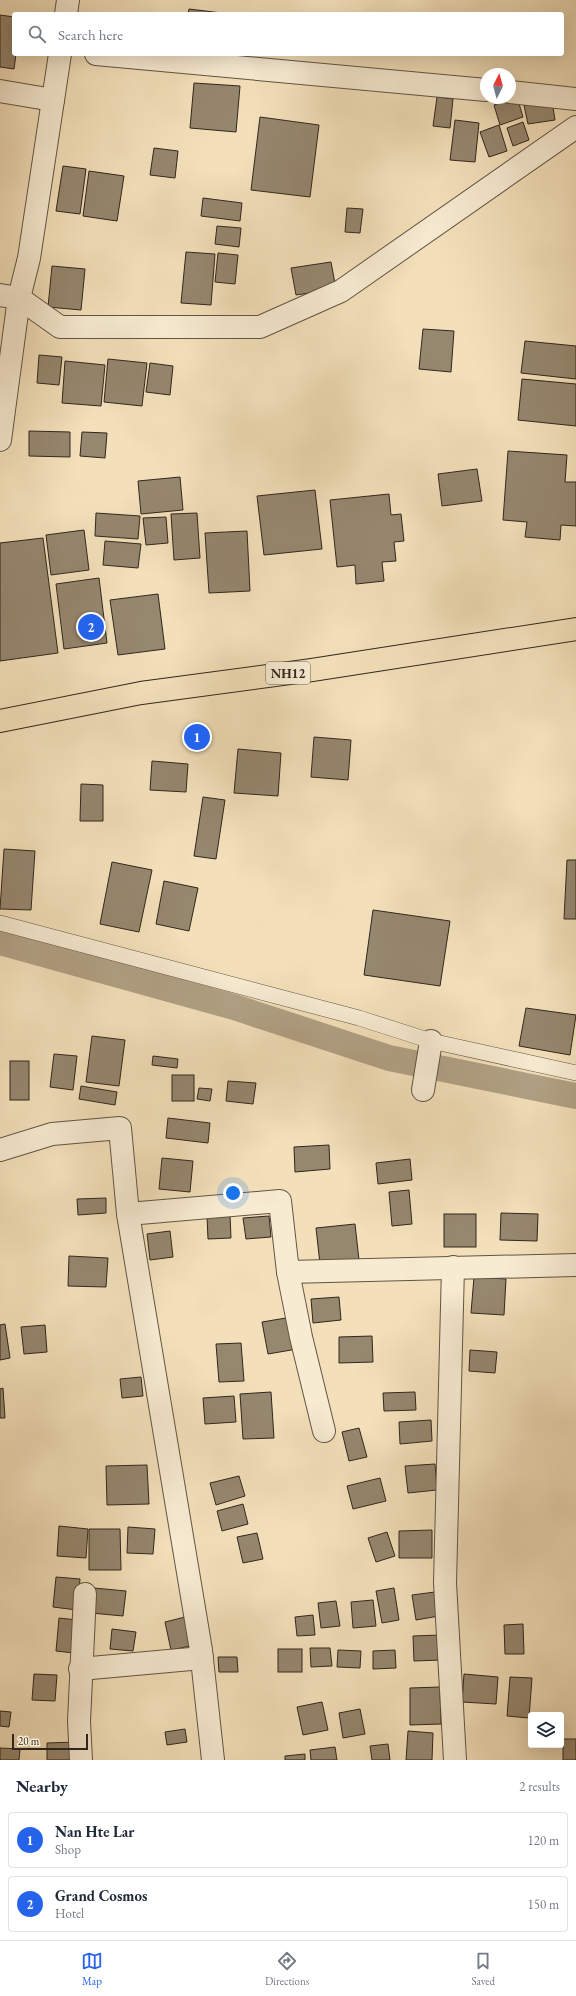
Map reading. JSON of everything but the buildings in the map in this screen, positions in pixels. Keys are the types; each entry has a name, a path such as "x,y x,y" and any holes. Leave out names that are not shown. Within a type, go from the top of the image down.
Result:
{"highway":[{"name":"NH12","path":"0,721 141,693 312,670 576,629"}],"street":[{"path":"66,12 68,0"},
{"path":"0,440 10,297 28,258 60,56"},
{"path":"118,56 480,89"},
{"path":"0,91 53,100"},
{"path":"516,93 576,99"},
{"path":"10,297 60,327 260,327 341,291 576,127"},
{"path":"422,1090 430,1041"},
{"path":"0,1150 52,1134 120,1128 128,1214 202,1658 213,1760"},
{"path":"128,1214 280,1201 288,1272 300,1337 324,1431"},
{"path":"288,1272 576,1265"},
{"path":"453,1267 445,1584 455,1760"},
{"path":"81,1760 79,1721 80,1669 85,1594"},
{"path":"80,1669 202,1658"}],"lane":[{"path":"0,923 359,1018 430,1041 576,1073"}],"waterway":[{"path":"0,942 234,1007 389,1058 576,1096"}],"place":[{"name":"Grand Cosmos","path":"91,627"},
{"name":"Nan Hte Lar","path":"197,737"}]}
